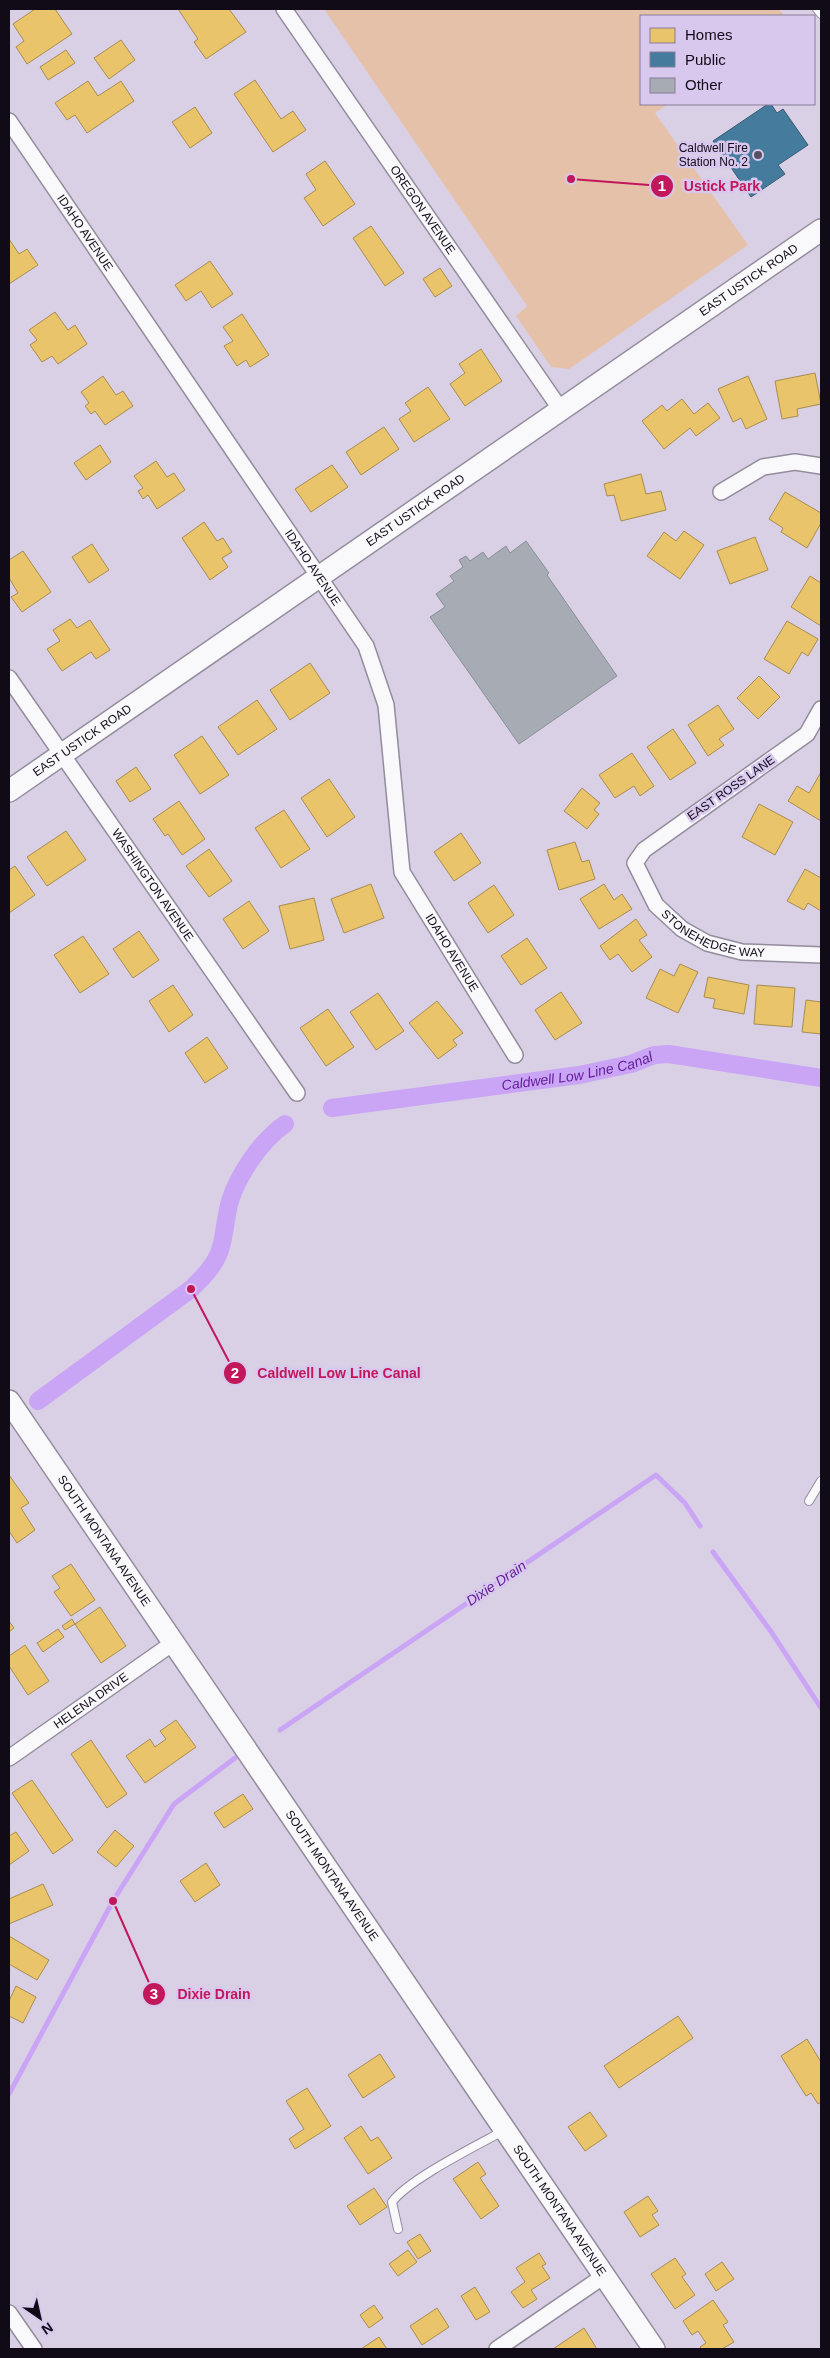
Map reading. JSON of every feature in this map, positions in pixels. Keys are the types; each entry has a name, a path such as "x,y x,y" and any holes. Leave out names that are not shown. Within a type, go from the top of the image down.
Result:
{"street":[{"name":"OREGON AVENUE","path":"284,9 561,410"},
{"name":"IDAHO AVENUE","path":"9,121 366,646 386,705 402,872 516,1055"},
{"name":"EAST USTICK ROAD","path":"9,792 561,410 820,234"},
{"path":"720,492 762,467 794,462 821,466"},
{"name":"WASHINGTON AVENUE","path":"9,678 297,1092"},
{"name":"EAST ROSS LANE","path":"635,862 644,850 807,734 821,709"},
{"name":"STONEHEDGE WAY","path":"635,862 656,905 682,929 707,943 742,952 821,955"},
{"name":"SOUTH MONTANA AVENUE","path":"9,1401 654,2349"},
{"name":"HELENA DRIVE","path":"9,1758 173,1642"},
{"path":"497,2349 604,2276"},
{"path":"9,2313 34,2349"}],"lane":[{"path":"818,9 821,14"},
{"path":"809,1501 821,1481"},
{"path":"398,2229 392,2202 398,2194 446,2162 505,2130"}],"shaded area":[{"path":"324,9 779,9 783,15 640,15 640,105 667,105 655,113 748,245 569,369 551,367 516,316 527,306"}],"building: Homes":[{"path":"35,9 55,9 72,34 27,64 16,47 24,41 13,24"},
{"path":"178,9 229,9 246,32 206,59 194,42 198,39"},
{"path":"121,40 135,60 109,79 94,58"},
{"path":"66,50 75,63 48,80 40,67"},
{"path":"255,80 281,119 293,111 306,130 273,152 234,94"},
{"path":"88,81 98,96 121,81 134,101 87,133 75,115 67,120 55,103"},
{"path":"195,107 212,133 190,148 172,122"},
{"path":"325,161 355,204 323,226 304,198 316,190 306,174"},
{"path":"371,226 404,273 385,286 353,238"},
{"path":"9,239 19,254 27,249 38,265 9,284"},
{"path":"210,261 233,294 212,308 201,291 186,301 175,285"},
{"path":"440,268 452,286 435,297 423,279"},
{"path":"55,312 68,330 75,325 87,344 58,364 52,356 42,362 30,345 37,340 29,330"},
{"path":"242,314 269,355 250,367 246,360 237,366 224,346 233,341 223,327"},
{"path":"481,349 502,381 465,406 450,384 465,373 459,364"},
{"path":"815,373 821,404 797,409 798,416 782,419 775,381"},
{"path":"103,376 116,395 123,391 133,406 105,425 95,411 91,414 85,406 89,403 81,392"},
{"path":"748,376 767,419 746,429 741,418 733,422 718,389"},
{"path":"428,387 450,419 414,442 399,419 411,411 405,403"},
{"path":"682,399 694,414 708,403 720,418 696,436 690,428 664,449 642,421 662,405 667,411"},
{"path":"384,427 399,449 361,475 346,452"},
{"path":"100,445 111,462 86,480 74,463"},
{"path":"156,461 167,477 174,473 185,490 157,509 148,495 143,499 138,491 143,488 134,476"},
{"path":"332,465 348,487 311,512 295,489"},
{"path":"641,474 646,494 661,491 666,510 621,521 614,495 607,496 604,484"},
{"path":"785,492 821,513 821,523 807,548 781,532 783,528 769,519"},
{"path":"204,522 217,541 223,538 232,552 222,558 228,567 210,580 182,538"},
{"path":"684,531 704,545 680,579 647,556 664,532 676,541"},
{"path":"755,537 768,570 730,584 717,551"},
{"path":"92,544 109,570 89,583 72,557"},
{"path":"23,551 51,592 22,612 11,597 18,593 9,578 9,560"},
{"path":"810,576 821,583 821,626 791,607"},
{"path":"70,619 77,628 90,620 110,650 96,659 91,652 62,671 47,649 60,641 53,630"},
{"path":"787,621 818,639 808,656 802,652 789,674 764,659"},
{"path":"310,663 330,693 290,720 270,690"},
{"path":"759,676 780,697 758,719 737,698"},
{"path":"257,700 277,729 238,755 218,727"},
{"path":"718,705 734,729 719,739 724,745 708,756 688,725"},
{"path":"673,729 696,763 670,780 647,747"},
{"path":"202,736 229,775 200,794 174,755"},
{"path":"632,753 654,786 640,796 634,786 615,798 599,775"},
{"path":"136,767 151,789 130,802 116,781"},
{"path":"821,772 821,821 788,801 797,786 809,793"},
{"path":"329,779 355,817 327,837 301,798"},
{"path":"582,788 600,803 594,810 599,814 587,829 564,811"},
{"path":"179,801 205,839 182,855 168,834 165,836 153,819"},
{"path":"759,804 793,822 775,855 742,837"},
{"path":"284,810 310,849 281,868 255,828"},
{"path":"66,831 86,860 47,886 27,857"},
{"path":"461,833 481,863 454,881 434,852"},
{"path":"575,842 582,862 589,860 595,879 559,890 547,850"},
{"path":"209,849 232,881 209,897 186,866"},
{"path":"15,866 35,895 9,913 9,870"},
{"path":"805,869 821,878 821,911 808,903 804,910 787,901"},
{"path":"371,884 384,918 344,933 331,899"},
{"path":"604,884 614,900 622,894 632,909 599,929 580,899"},
{"path":"494,885 514,915 488,933 468,903"},
{"path":"314,898 324,940 290,949 279,906"},
{"path":"249,901 269,931 243,949 223,919"},
{"path":"636,919 647,935 639,940 652,957 632,972 618,954 610,960 600,946"},
{"path":"139,931 159,960 133,978 113,949"},
{"path":"83,936 109,974 80,993 54,955"},
{"path":"527,938 547,968 521,985 501,956"},
{"path":"680,964 698,972 678,1013 646,998 660,969 674,976"},
{"path":"708,977 749,985 744,1014 713,1008 715,999 704,997"},
{"path":"173,985 193,1015 169,1032 149,1001"},
{"path":"757,985 795,988 792,1027 754,1024"},
{"path":"561,992 582,1023 555,1040 535,1010"},
{"path":"378,993 404,1031 376,1050 350,1012"},
{"path":"806,1000 821,1002 821,1034 802,1032"},
{"path":"437,1001 463,1033 453,1040 457,1045 438,1059 409,1023"},
{"path":"328,1009 354,1047 326,1066 300,1028"},
{"path":"207,1037 228,1068 205,1083 185,1053"},
{"path":"9,1475 29,1503 21,1508 35,1530 17,1543 9,1531"},
{"path":"71,1564 95,1600 71,1616 54,1592 60,1588 52,1576"},
{"path":"100,1607 126,1646 101,1663 75,1624"},
{"path":"72,1619 75,1624 65,1630 62,1626"},
{"path":"9,1621 14,1628 9,1632"},
{"path":"58,1629 64,1637 43,1652 37,1643"},
{"path":"25,1645 49,1681 28,1695 9,1666 9,1656"},
{"path":"176,1720 196,1747 145,1783 126,1756 150,1739 155,1747 166,1739 160,1731"},
{"path":"91,1740 127,1794 107,1808 71,1754"},
{"path":"32,1780 73,1840 53,1854 12,1793"},
{"path":"243,1794 253,1809 224,1828 214,1813"},
{"path":"115,1830 134,1846 116,1867 97,1852"},
{"path":"16,1832 29,1851 9,1865 9,1836"},
{"path":"206,1863 220,1885 195,1902 180,1881"},
{"path":"43,1884 53,1905 9,1924 9,1899"},
{"path":"9,1936 49,1960 37,1980 9,1964"},
{"path":"16,1986 36,1997 23,2023 9,2016 9,2001"},
{"path":"678,2016 693,2038 619,2088 604,2066"},
{"path":"807,2039 821,2062 821,2102 818,2104 811,2093 806,2096 781,2056"},
{"path":"380,2054 395,2077 363,2098 348,2075"},
{"path":"307,2088 331,2126 295,2149 289,2139 304,2129 286,2101"},
{"path":"590,2112 607,2136 585,2151 568,2127"},
{"path":"361,2126 371,2141 378,2137 392,2158 368,2174 344,2138"},
{"path":"478,2162 486,2174 480,2178 499,2206 481,2219 453,2179"},
{"path":"374,2188 387,2207 360,2225 347,2206"},
{"path":"648,2196 658,2211 652,2215 659,2225 640,2237 624,2212"},
{"path":"420,2234 431,2251 418,2259 407,2242"},
{"path":"408,2250 417,2262 398,2276 389,2264"},
{"path":"539,2253 546,2264 542,2266 550,2278 531,2290 537,2299 523,2308 511,2292 525,2282 516,2268"},
{"path":"675,2258 686,2274 682,2277 695,2295 675,2309 651,2274"},
{"path":"722,2262 734,2279 716,2291 705,2274"},
{"path":"475,2287 490,2312 476,2320 461,2296"},
{"path":"713,2300 728,2322 723,2325 734,2342 722,2349 701,2349 700,2347 706,2343 698,2331 692,2335 683,2321"},
{"path":"374,2305 383,2318 369,2328 360,2315"},
{"path":"437,2308 449,2327 422,2345 410,2326"},
{"path":"584,2328 597,2349 553,2349"},
{"path":"379,2337 387,2349 361,2349"}],"building: Public":[{"name":"Caldwell Fire Station No. 2","path":"767,105 772,105 777,113 783,109 808,145 778,165 785,174 751,197 713,141"}],"building: Other":[{"path":"526,541 549,573 547,575 617,676 519,744 430,617 445,607 436,594 454,581 450,576 463,567 459,560 466,556 470,561 483,552 488,559 506,546 510,553"}],"waterway":[{"name":"Caldwell Low Line Canal","path":"332,1108 579,1075 631,1064 654,1055 669,1054 821,1078"},
{"name":"Caldwell Low Line Canal","path":"38,1401 191,1289 203,1277 214,1264 219,1253 230,1201 239,1180 259,1148 285,1124"},
{"name":"Dixie Drain","path":"280,1730 656,1475 685,1503 700,1526"},
{"name":"Dixie Drain","path":"713,1552 772,1633 821,1708"},
{"name":"Dixie Drain","path":"9,2094 113,1901 174,1804 235,1758"}],"place":[{"name":"Caldwell Fire Station No. 2","path":"758,155"},
{"name":"Ustick Park","path":"571,179"},
{"name":"Caldwell Low Line Canal","path":"191,1289"},
{"name":"Dixie Drain","path":"113,1901"}]}
